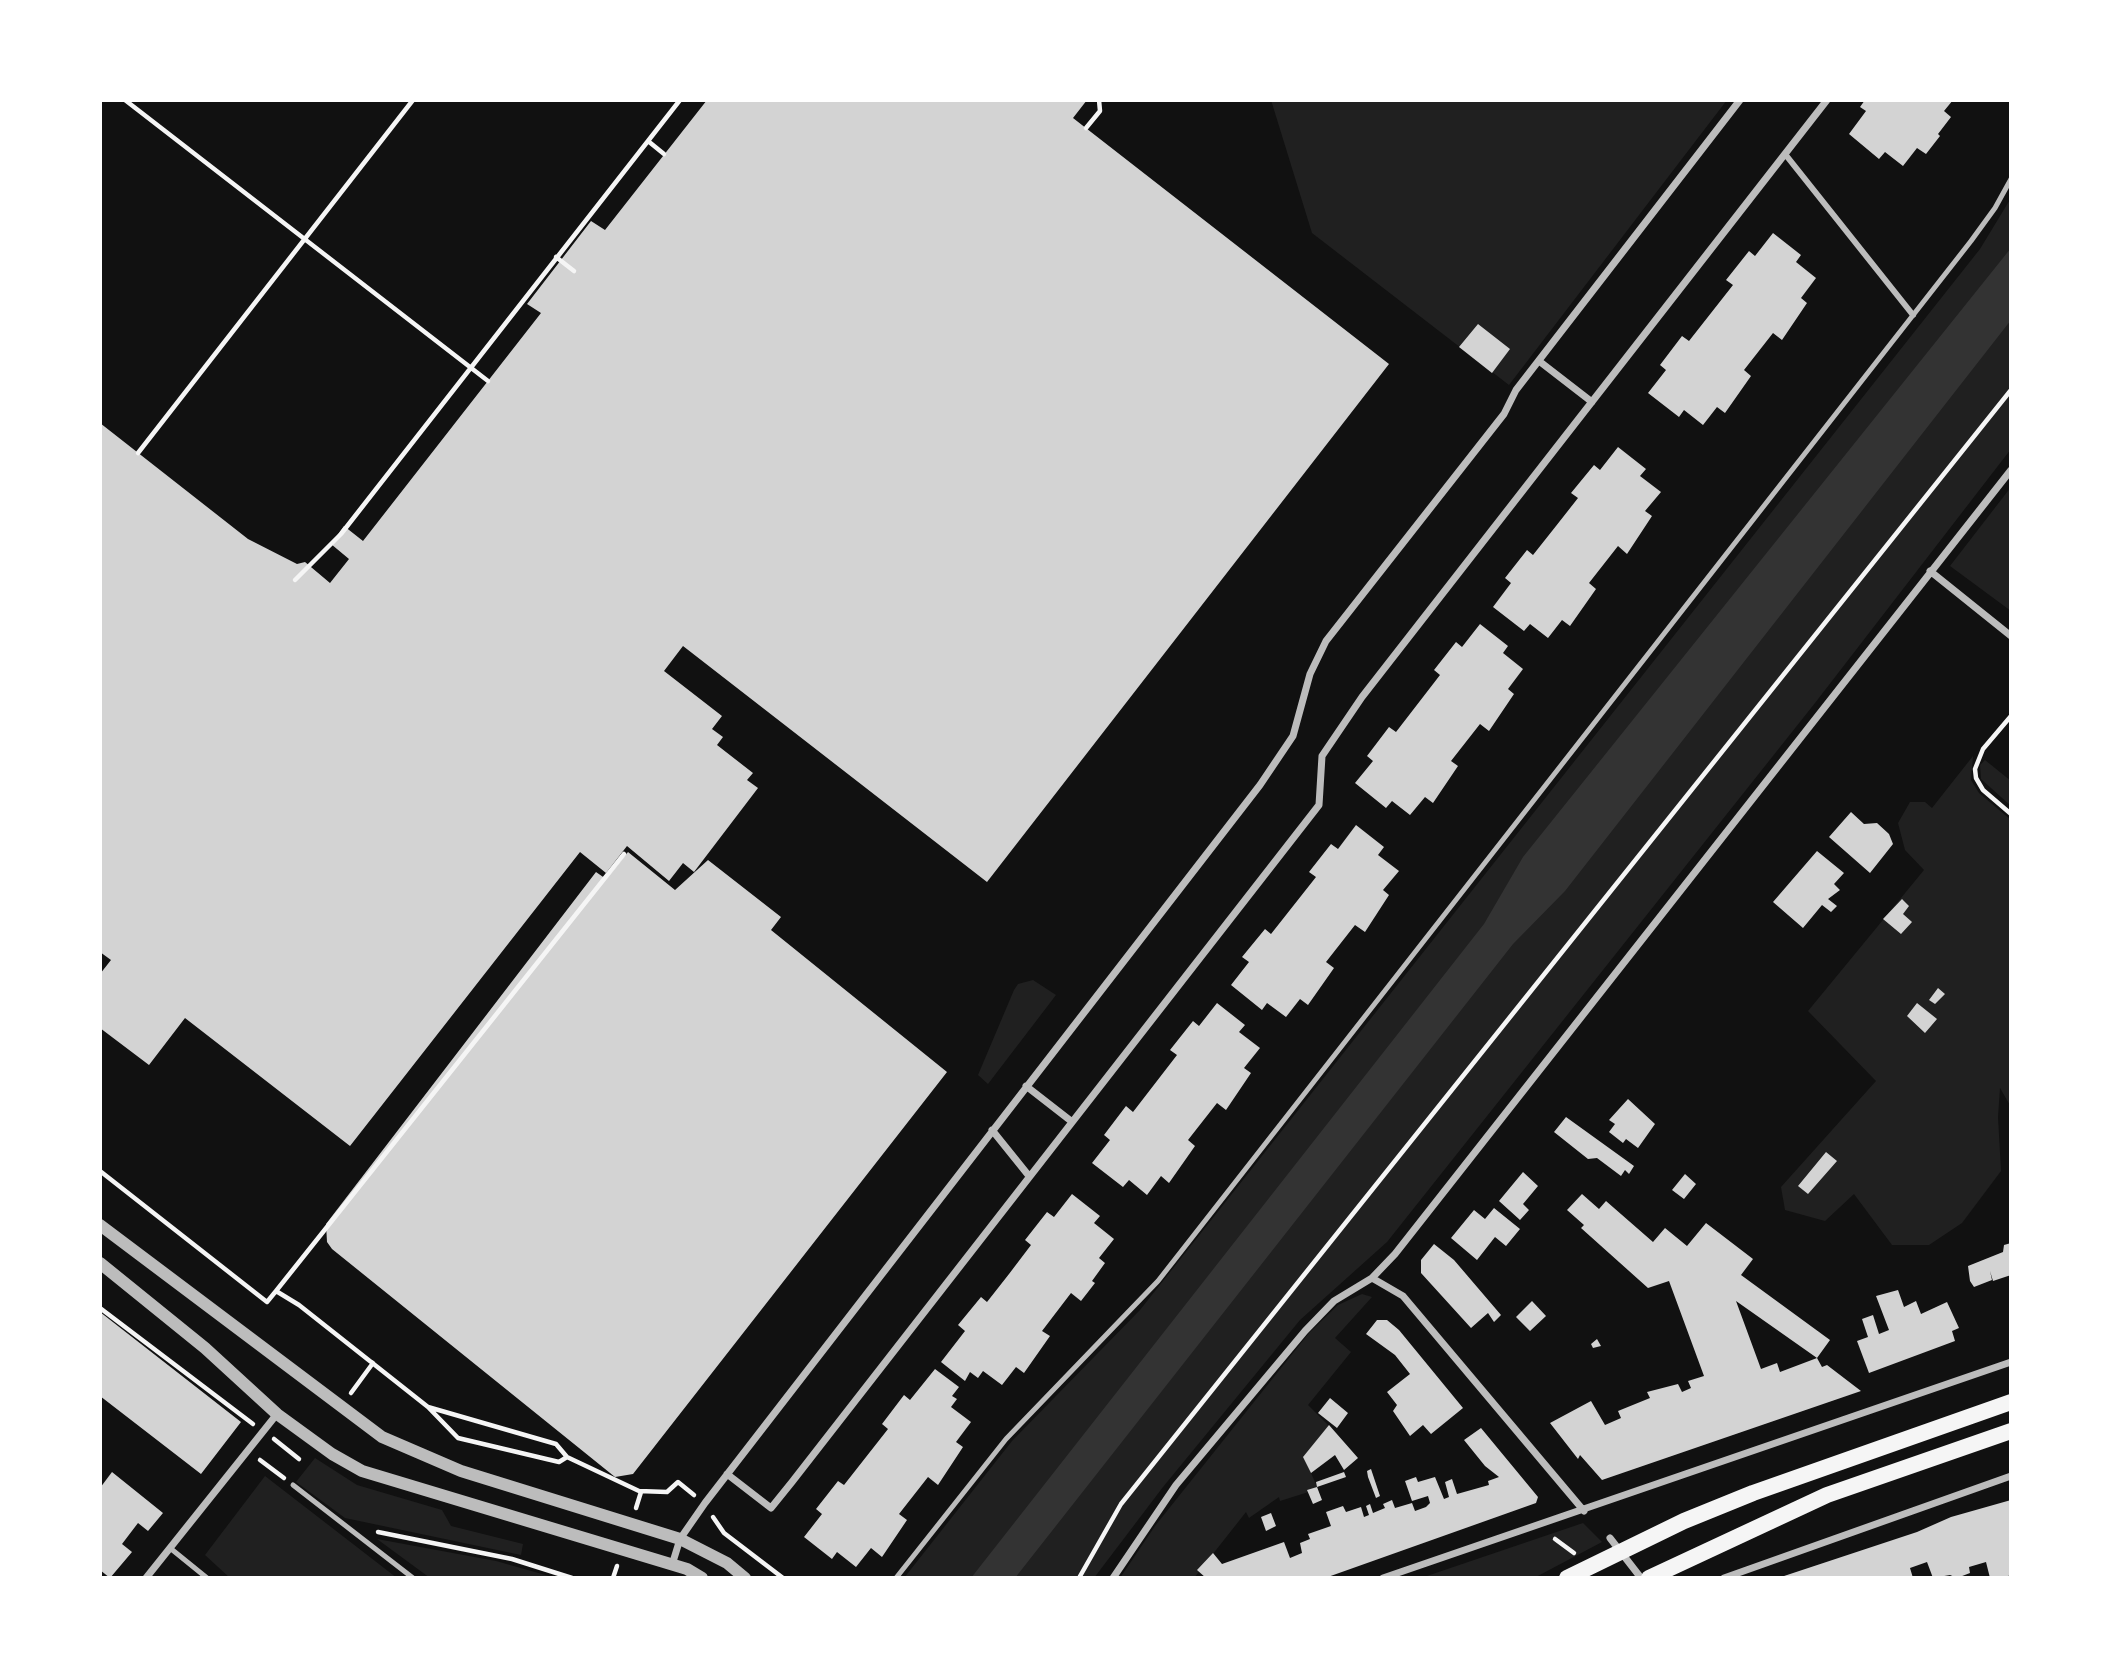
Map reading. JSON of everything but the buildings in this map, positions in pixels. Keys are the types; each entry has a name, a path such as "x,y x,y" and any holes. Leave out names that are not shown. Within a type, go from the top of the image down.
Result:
{"main road":[{"path":"1567,1578 1615,1544 2011,1402"},
{"path":"1649,1578 1827,1495 2011,1431"}],"street":[{"path":"672,1565 680,1539 727,1474 1260,785 1293,736 1310,674 1326,641 1504,414 1516,390 1740,100"},
{"path":"727,1474 771,1508 1319,806 1322,756 1362,697 1827,100"},
{"path":"1785,154 1913,315"},
{"path":"1539,361 1592,402"},
{"path":"1113,1578 1176,1485 1272,1369 1334,1301 1371,1278 1480,1149 2011,470"},
{"path":"1930,571 2011,636"},
{"path":"1027,1086 1071,1121"},
{"path":"992,1130 1029,1175"},
{"path":"100,1225 382,1437 461,1471 680,1539 727,1563 745,1578"},
{"path":"100,1264 205,1348 277,1414 332,1454 362,1471 672,1565 702,1578"},
{"path":"1371,1278 1403,1296 1584,1511"},
{"path":"1383,1578 2011,1362"},
{"path":"146,1578 277,1414"},
{"path":"1724,1578 2011,1476"},
{"path":"1615,1544 1641,1578"}],"lane":[{"path":"896,1578 1006,1439 1158,1281 1913,315 1995,208 2011,179"},
{"path":"293,1485 413,1578"},
{"path":"170,1548 207,1578"}],"path":[{"path":"125,100 488,381"},
{"path":"138,453 413,100"},
{"path":"295,580 341,534 470,365 680,100"},
{"path":"1086,128 1100,111 1099,100"},
{"path":"648,141 664,154"},
{"path":"555,257 574,271"},
{"path":"1079,1578 1121,1503 2011,390"},
{"path":"2011,716 1983,749 1975,769 1976,779 1983,790 2011,814"},
{"path":"100,1171 267,1302 624,854"},
{"path":"276,1291 428,1407 458,1438 559,1462 567,1457 556,1444 428,1407"},
{"path":"100,1308 299,1459"},
{"path":"343,1525 512,1559 572,1578"},
{"path":"1555,1539 1576,1555"}],"shaded area":[{"path":"1271,100 1727,100 1509,385 1312,233"},
{"path":"2011,198 2011,449 1815,703 1387,1242 1300,1320 1163,1487 1094,1578 904,1578 1012,1441 1140,1310 1980,249"},
{"path":"2011,248 2011,320 1565,891 1513,944 1015,1578 971,1578 1484,924 1523,857"},
{"path":"2011,487 2011,611 1950,566"},
{"path":"1973,756 1971,780 1979,793 2011,820 2011,1107 2000,1088 1998,1117 2001,1171 1962,1223 1929,1245 1892,1245 1854,1194 1825,1221 1785,1210 1781,1187 1876,1081 1808,1011 1924,870 1905,850 1898,823 1910,802 1925,802 1932,808"},
{"path":"1985,760 2011,781 2011,806 1981,779 1980,765"},
{"path":"1033,980 1056,995 988,1084 978,1075 1014,990 1018,984"},
{"path":"1362,1294 1372,1297 1335,1338 1351,1352 1308,1405 1331,1428 1304,1457 1318,1489 1280,1501 1279,1497 1249,1518 1246,1512 1194,1578 1120,1578 1155,1526 1309,1333 1338,1305"},
{"path":"315,1458 357,1485 442,1510 451,1526 523,1544 521,1555 345,1518 296,1482"},
{"path":"265,1476 397,1578 230,1578 205,1555"},
{"path":"1583,1523 1602,1542 1534,1578 1421,1578"},
{"path":"377,1539 496,1561 556,1578 430,1578"}]}
